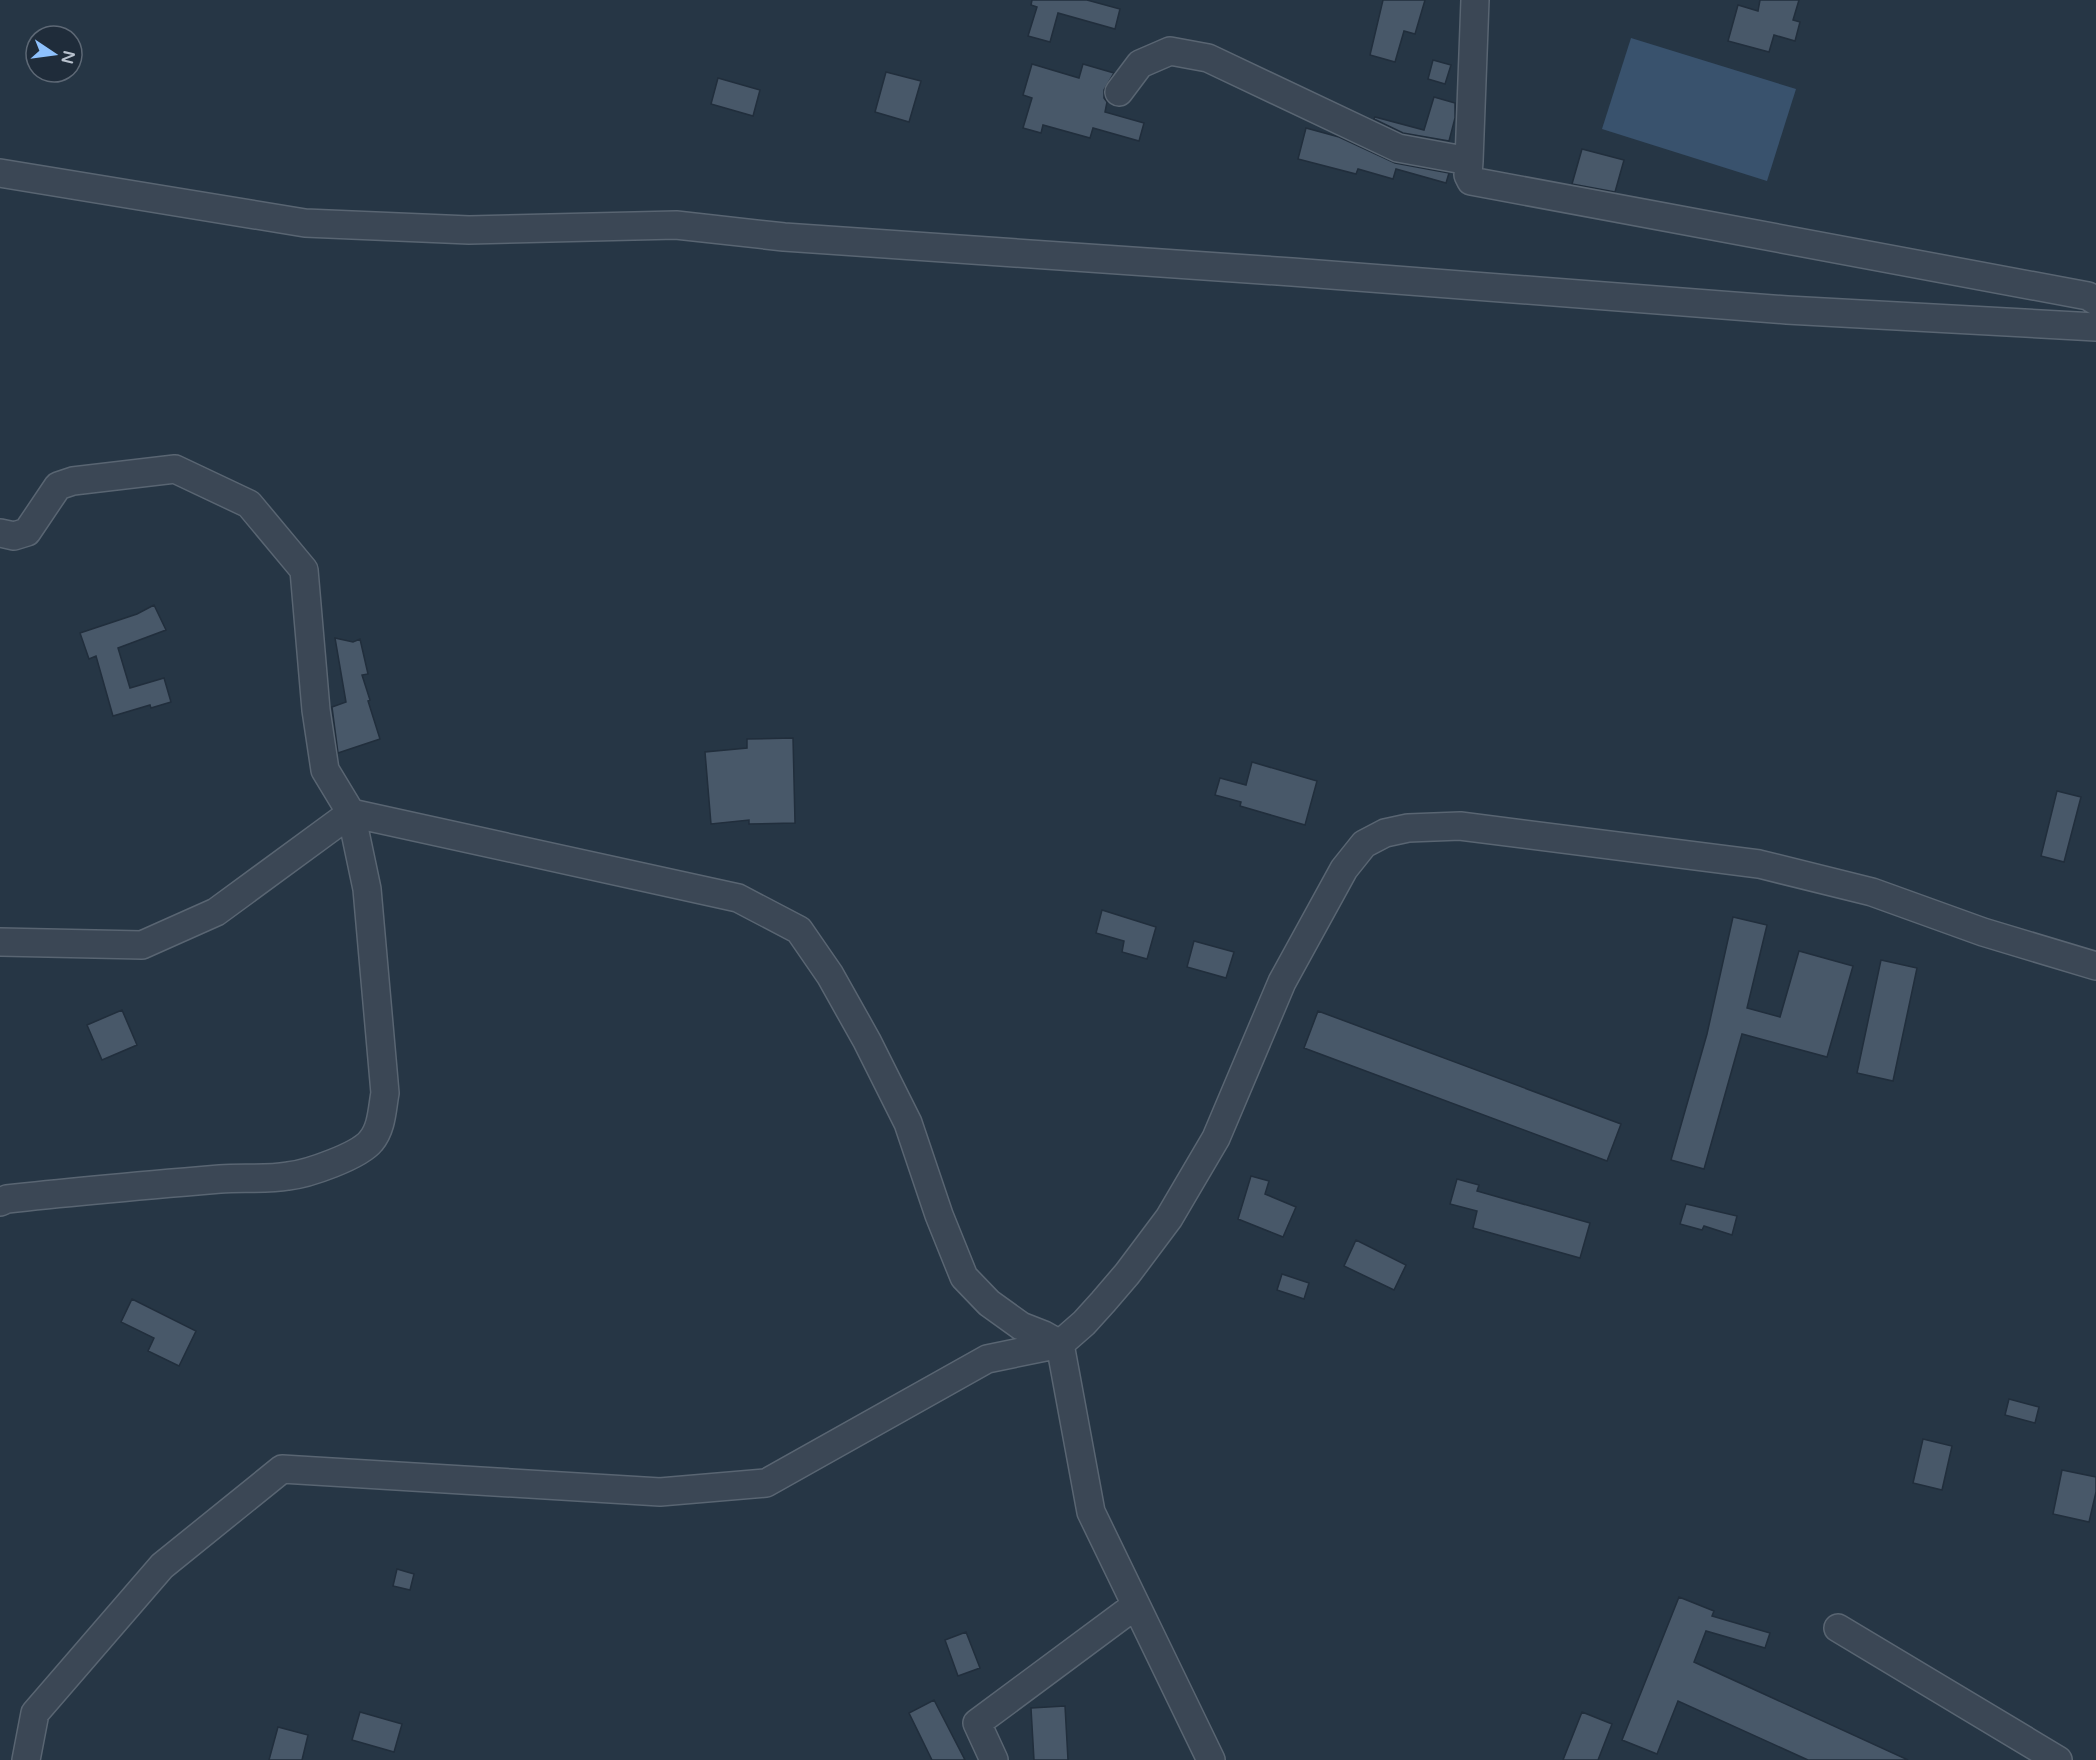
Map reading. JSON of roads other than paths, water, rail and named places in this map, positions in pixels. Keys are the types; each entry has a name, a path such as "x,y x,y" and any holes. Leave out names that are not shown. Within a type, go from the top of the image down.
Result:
{"street":[{"path":"1475,0 1468,161 1468,174 1471,181 2088,296 2096,301"},
{"path":"1119,92 1140,64 1170,51 1208,58 1398,148 1468,161"},
{"path":"0,173 305,223 469,230 676,225 784,237 1292,272 1786,310 2096,327"},
{"path":"0,533 14,536 27,532 58,486 74,481 175,469 249,504 303,570 316,710 325,770 351,813 367,889 385,1093 380,1125 371,1142 320,1169 288,1177 228,1178 7,1199 0,1202"},
{"path":"0,942 142,945 216,912 351,813 738,898 799,930 835,984 867,1041 908,1124 939,1215 964,1277 989,1303 1021,1326 1060,1344"},
{"path":"26,1760 35,1713 162,1566 282,1469 660,1492 766,1482 987,1359 1060,1344 1103,1302 1169,1218 1216,1138 1282,982 1344,869 1364,844 1385,833 1408,828 1460,826 1759,864 1872,892 1983,932 2096,966"},
{"path":"1060,1344 1091,1512 1210,1760"},
{"path":"994,1760 977,1723 1136,1605"},
{"path":"1838,1628 2058,1760"}],"water":[{"path":"1631,38 1796,89 1767,181 1602,129"}]}
